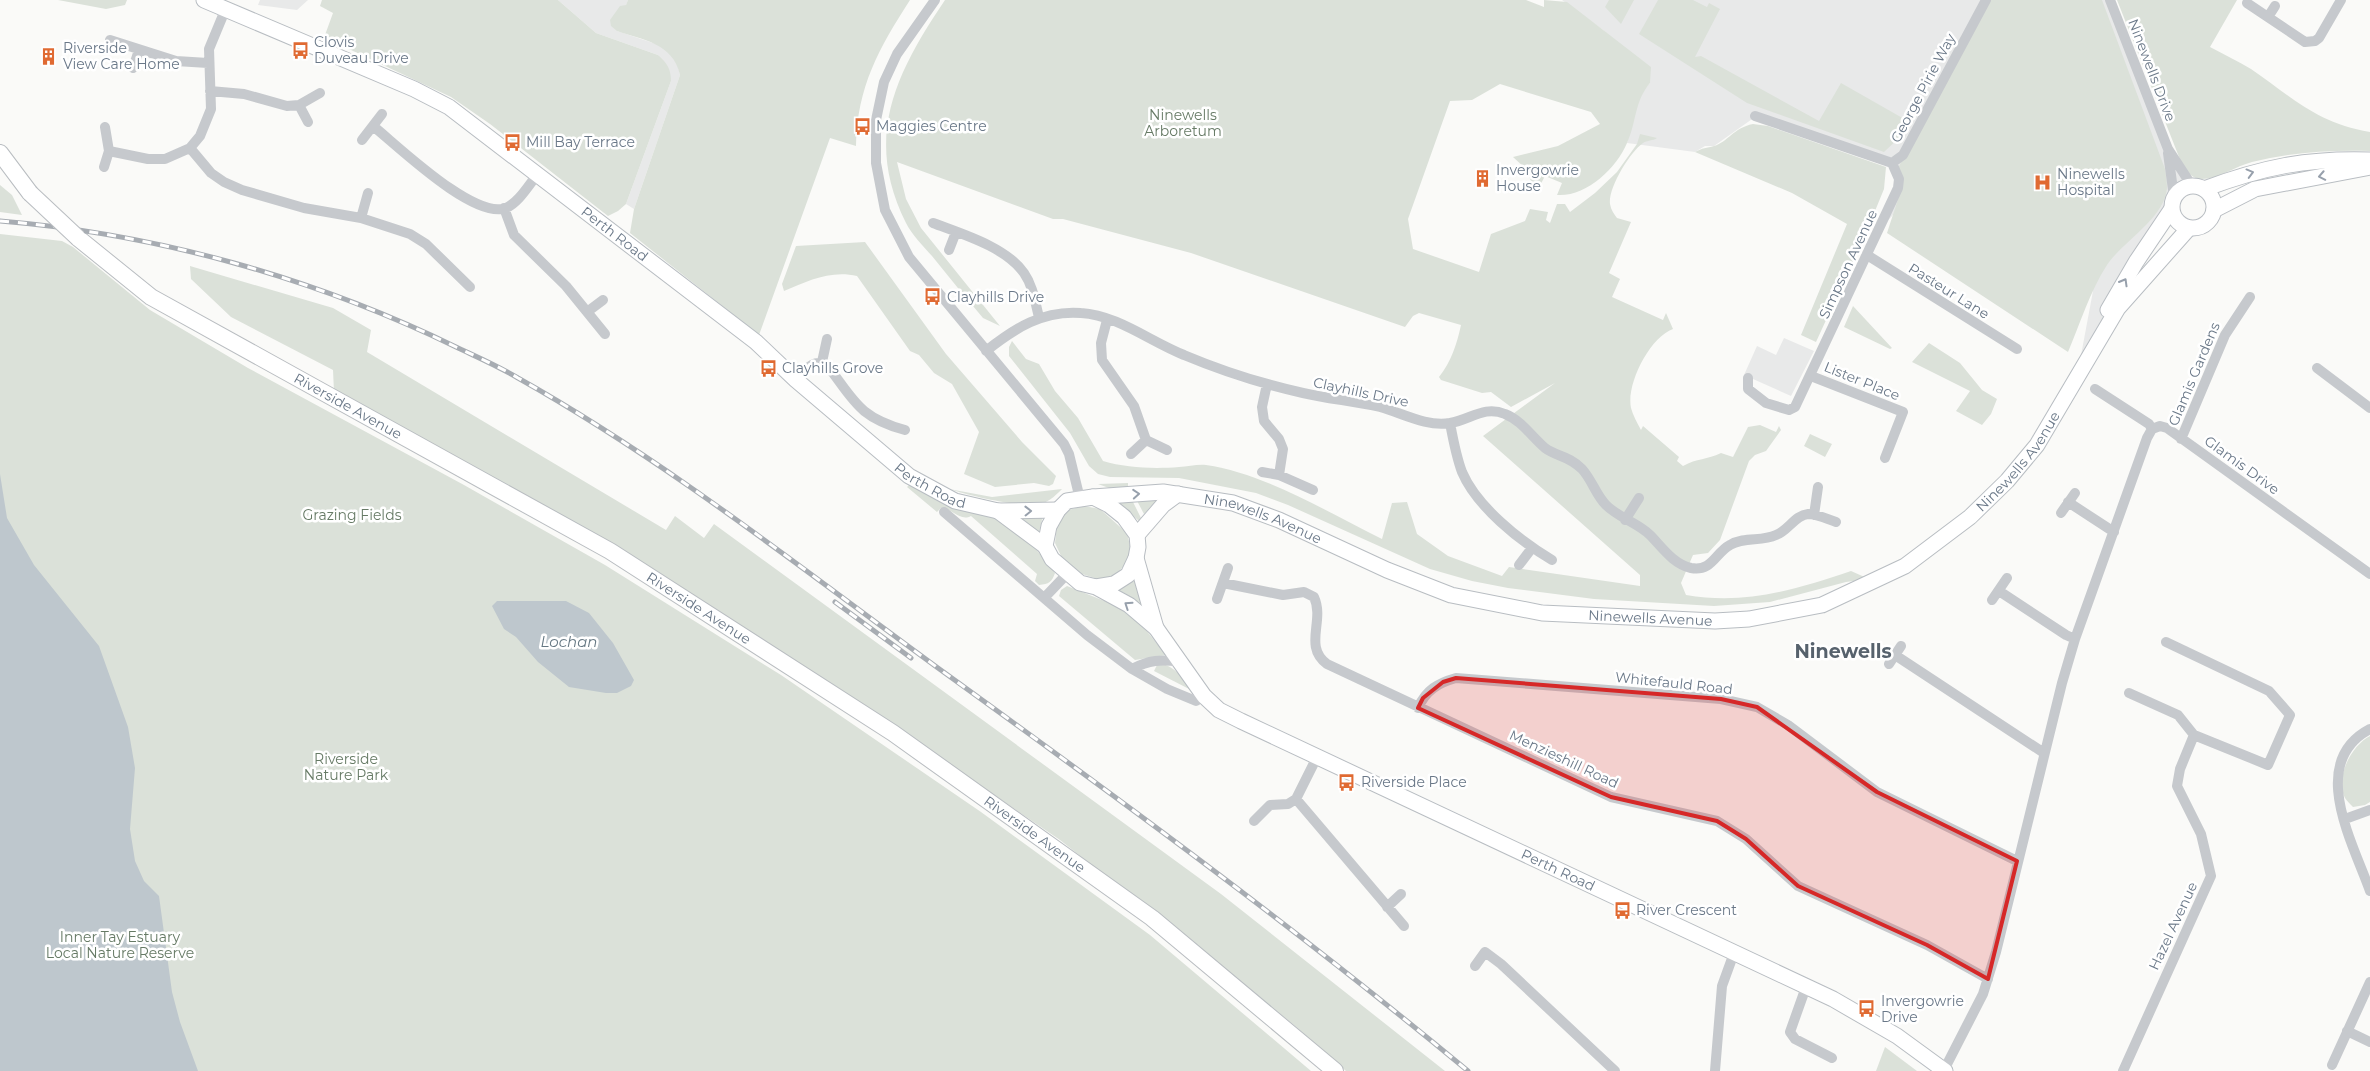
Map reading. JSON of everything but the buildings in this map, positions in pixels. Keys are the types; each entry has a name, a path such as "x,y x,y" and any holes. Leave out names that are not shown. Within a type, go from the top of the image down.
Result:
{"main road":[{"name":"Riverside Avenue","path":"0,153 30,194"},
{"name":"Riverside Avenue","path":"0,163 30,194 78,238 151,297 610,551 893,733 1152,918 1335,1071"}],"street":[{"name":"Perth Road","path":"204,0 414,89 448,107 756,342 796,380 909,476 955,501 998,511 1058,510 1067,501 1086,498"},
{"path":"935,0 897,54 884,82 876,120 876,163 885,210 909,257 1064,444 1086,498 1109,504 1124,517 1137,535 1162,505 1178,494"},
{"name":"George Pirie Way","path":"1755,116 1892,163 1903,155 1986,0"},
{"name":"Ninewells Drive","path":"2110,0 2168,149 2173,203"},
{"path":"2247,3 2305,42 2315,41 2341,0"},
{"path":"2268,17 2275,6"},
{"path":"109,151 148,159 165,159 190,148 200,136 207,123 211,109 209,49 226,8"},
{"path":"110,40 176,62 208,63"},
{"path":"133,68 139,50"},
{"path":"210,91 244,94 287,106 299,105 320,93"},
{"path":"299,105 308,122"},
{"path":"362,140 382,114"},
{"path":"373,126 433,177 480,206 492,209 504,208 515,202 537,175"},
{"path":"104,167 109,151 105,127"},
{"path":"190,148 211,173 224,182 242,190 304,208 361,218 410,234 426,244 470,287"},
{"name":"Ninewells Drive","path":"2168,149 2198,187"},
{"name":"Ninewells Avenue","path":"2061,402 2112,302 2184,187 2198,187 2248,172 2295,162 2370,160"},
{"name":"Simpson Avenue","path":"1748,378 1748,389 1766,402 1789,410 1795,407 1898,188 1899,179 1892,163"},
{"name":"Ninewells Avenue","path":"1086,498 1163,492 1233,504 1279,520 1387,570 1451,595 1542,613 1714,621 1749,619 1822,605 1905,566 1970,517 2007,481 2037,445 2118,308 2189,228 2206,225 2214,210 2255,189 2370,167"},
{"path":"2198,187 2212,198 2214,210"},
{"path":"361,218 368,193"},
{"path":"2173,203 2177,222 2189,228"},
{"path":"504,208 514,236 566,286 605,334"},
{"path":"933,223 998,250 1012,261 1024,273 1032,288 1039,317"},
{"path":"949,250 956,232"},
{"name":"Pasteur Lane","path":"1868,255 2017,349"},
{"name":"Glamis Gardens","path":"2181,439 2225,335 2250,297"},
{"path":"587,312 603,300"},
{"name":"Clayhills Drive","path":"986,351 1008,334 1039,317 1060,312 1085,313 1108,320 1182,355 1267,384 1305,394 1380,407 1425,422 1450,423 1480,411 1494,410 1506,414 1547,450 1575,462 1585,472 1606,505 1625,520 1648,533 1672,559 1691,568 1706,568 1715,561 1727,546 1741,539 1773,537 1806,514 1814,515"},
{"path":"1108,320 1101,343 1102,360 1134,406 1146,440 1167,450"},
{"path":"822,362 827,339"},
{"path":"796,380 811,365 822,362 827,365 858,408 877,420 904,430"},
{"path":"2317,368 2370,408"},
{"name":"Lister Place","path":"1811,376 1903,412 1885,458"},
{"path":"1267,384 1262,407 1264,420 1279,439 1283,449 1279,475"},
{"name":"Glamis Drive","path":"2095,389 2149,424 2152,429 2160,426 2167,428 2370,574"},
{"path":"1450,423 1463,473 1476,493 1511,531 1532,548 1552,560"},
{"path":"1944,1071 1975,1011 1988,979 2044,753 2075,639 2146,438 2152,429"},
{"path":"1131,454 1146,440"},
{"path":"1262,472 1279,475 1313,490"},
{"path":"1818,487 1814,515 1836,522"},
{"path":"2061,513 2075,493"},
{"path":"1625,520 1640,498"},
{"path":"2068,502 2114,532"},
{"path":"1046,546 1049,526 1058,510"},
{"name":"Perth Road","path":"998,511 1046,546 1052,559 1067,574 1080,583 1096,587 1129,605 1156,628 1204,696 1220,710 1833,999 1897,1036 1944,1071"},
{"name":"Perth Road","path":"944,512 1046,596 1087,634 1132,669 1167,689 1196,701"},
{"name":"Perth Road","path":"1137,535 1138,547 1136,558 1156,628"},
{"path":"1519,565 1532,548"},
{"path":"1096,587 1114,584 1128,575 1136,558"},
{"path":"1217,599 1228,568"},
{"path":"1046,596 1067,574"},
{"path":"1992,600 2007,578"},
{"name":"Menzieshill Road","path":"1223,583 1283,595 1304,592 1314,597 1319,607 1315,648 1318,657 1327,664 1611,797 1717,821 1746,839 1798,886 1927,945 1988,979"},
{"path":"1999,591 2075,639"},
{"path":"2129,693 2178,715 2194,735 2268,765 2290,715 2269,691 2166,642"},
{"path":"1901,646 1892,660 2044,753"},
{"path":"1132,669 1145,662 1163,660 1180,662"},
{"name":"Whitefauld Road","path":"1418,708 1430,689 1442,682 1456,678 1721,699 1757,707 1788,725 1877,792 2017,861"},
{"path":"2370,729 2354,740 2343,755 2338,772 2337,792 2344,819 2370,891"},
{"name":"Hazel Avenue","path":"2123,1071 2211,876 2201,834 2177,786 2180,769 2194,735"},
{"path":"1254,821 1270,805 1288,804 1296,799 1317,757"},
{"path":"1296,799 1404,926"},
{"path":"2344,819 2370,810"},
{"path":"1387,907 1401,894"},
{"path":"1475,966 1485,952 1501,964 1615,1071"},
{"path":"1715,1071 1722,986 1734,953"},
{"path":"2332,1065 2370,982"},
{"path":"1806,987 1790,1032 1795,1039 1832,1058"},
{"path":"2347,1031 2370,1042"}],"highlighted area":[{"path":"1456,678 1721,699 1757,707 1877,792 2017,861 1988,979 1927,945 1798,886 1746,839 1717,821 1611,797 1418,708 1423,698 1443,682"}],"shaded area":[{"path":"260,0 308,0 297,10 258,5"},
{"path":"558,0 628,0 617,31 662,46 671,53 678,66 680,75 634,209 626,204 671,81 658,55 596,33"},
{"name":"Ninewells Hospital","path":"1562,0 2111,0 2188,185 2174,197 2079,366 2093,291 1893,215 1879,230 1898,188 1892,163 1755,117 1714,146 1705,146 1695,152 1627,143 1640,94 1650,83 1603,30"},
{"path":"1784,338 1814,351 1791,396 1744,375 1757,346 1776,355"}],"green space":[{"path":"58,0 127,0 125,5 106,9"},
{"path":"322,0 558,0 596,33 658,55 668,66 671,81 626,204 608,216 490,124 451,97 334,42 325,35 333,13 320,6"},
{"path":"628,0 910,0 880,52 865,87 860,105 856,146 830,138 759,335 630,233 634,209 680,75 676,64 664,49 647,40 617,31 611,26 610,20 620,6 626,5"},
{"name":"Ninewells Arboretum","path":"945,0 1526,0 1544,7 1544,0 1567,2 1651,67 1650,83 1641,97 1630,135 1622,153 1599,180 1579,191 1557,195 1562,183 1545,176 1536,193 1526,169 1513,157 1558,146 1600,124 1591,112 1500,84 1472,100 1450,101 1408,219 1413,249 1479,272 1491,234 1525,221 1530,209 1548,212 1546,220 1550,223 1557,204 1565,204 1570,212 1595,193 1617,172 1637,144 1640,134 1657,138 1646,141 1632,154 1616,180 1610,197 1611,208 1617,218 1631,222 1609,273 1620,279 1612,297 1663,320 1666,313 1673,329 1656,341 1641,362 1630,398 1634,416 1641,430 1643,426 1679,457 1677,461 1683,466 1721,453 1733,457 1748,427 1760,425 1776,432 1779,426 1781,430 1766,451 1755,455 1749,461 1720,540 1708,553 1693,555 1681,583 1686,595 1708,598 1750,597 1790,590 1851,571 1869,579 1846,582 1770,602 1714,606 1594,599 1508,588 1472,581 1430,569 1288,505 1256,493 1179,478 1110,477 1098,474 1089,466 1070,433 1009,356 1009,347 1012,341 1026,359 1039,364 1055,391 1078,418 1103,461 1141,467 1170,468 1206,465 1228,469 1251,476 1296,495 1382,539 1392,503 1407,502 1417,534 1448,556 1502,576 1509,567 1640,586 1640,575 1483,436 1555,383 1511,407 1491,392 1482,393 1441,380 1439,377 1453,352 1461,325 1419,313 1413,316 1405,327 1191,253 1063,219 1053,219 897,162 906,199 921,228 1000,326 983,318 908,227 893,192 887,162 887,134 891,107 900,80 927,27"},
{"path":"1609,0 1634,0 1621,24 1605,7"},
{"path":"1658,0 1693,0 1707,7 1709,3 1720,9 1695,57 1701,56 1819,121 1841,83 1906,120 1901,136 1884,152 1747,103 1639,34"},
{"path":"1988,0 2102,0 2165,169 2167,188 2159,209 2107,265 2090,297 2068,352 1887,233 1903,184 1898,168"},
{"path":"2117,0 2237,0 2210,47 2251,69 2320,116 2351,128 2370,132 2370,151 2326,151 2282,156 2252,162 2221,175 2199,179 2193,177 2183,167"},
{"path":"1753,124 1768,126 1886,167 1884,189 1816,342 1801,335 1847,224 1792,193 1695,152 1719,144 1740,129"},
{"path":"0,185 12,195 22,215 0,212"},
{"name":"Riverside Nature Park","path":"0,234 62,241 73,247 150,310 248,368 464,485 605,565 781,675 981,812 1150,935 1311,1071 0,1071"},
{"path":"865,242 946,354 1022,442 1056,476 1053,484 1049,486 1034,483 995,487 964,474 979,432 952,384 934,373 919,355 910,351 857,276 828,275 784,291 782,284 796,246"},
{"path":"190,266 333,308 371,330 367,352 666,530 675,516 704,538 714,524 1221,894 1445,1071 1346,1071 1294,1025 1060,840 862,705 334,392 333,370 231,317 191,279"},
{"path":"1853,306 1892,348 1890,349 1844,327"},
{"path":"1929,343 1960,363 1982,390 1997,399 1991,414 1982,425 1956,411 1970,391 1912,362"},
{"path":"1810,434 1832,444 1825,457 1804,446"},
{"path":"1128,483 1128,487 1109,488 1098,484"},
{"path":"909,485 950,506 992,516 1011,528 1032,544 1055,573 1053,579 1048,583 1039,585 1035,581 1037,574 971,516 963,517 941,508 937,512 907,487"},
{"path":"949,489 992,497 1062,489 1047,501 1036,505 1027,505 1004,502"},
{"path":"1135,497 1167,497 1154,503 1144,514"},
{"path":"1131,498 1141,518 1139,521 1114,499"},
{"path":"1084,506 1100,509 1127,533 1131,550 1125,565 1114,576 1098,579 1082,574 1062,558 1055,543 1057,525 1068,510"},
{"path":"1011,515 1043,516 1038,536"},
{"path":"1137,577 1144,610 1118,591"},
{"path":"1067,586 1117,606 1142,625 1166,655 1135,660 1059,596 1061,590"},
{"path":"1158,663 1174,670 1193,691 1154,671"},
{"path":"2370,736 2370,802 2353,807 2345,798 2342,790 2343,772 2351,754 2363,740"},
{"path":"1885,1047 1917,1071 1876,1071"}],"water":[{"path":"0,474 7,518 34,565 99,646 128,727 135,768 130,829 135,861 144,881 159,896 172,992 180,1022 198,1071 0,1071"},
{"name":"Lochan","path":"497,601 566,601 589,613 613,643 634,680 631,686 617,693 569,687 538,662 516,637 504,629 492,606"}],"railway":[{"path":"0,221 118,236 176,248 291,280 402,322 518,378 627,444 784,554 1273,915 1468,1071"},
{"path":"835,602 911,658"}],"place":[{"name":"Clovis Duveau Drive","path":"300,50"},
{"name":"Riverside View Care Home","path":"49,56"},
{"name":"Maggies Centre","path":"862,126"},
{"name":"Mill Bay Terrace","path":"512,142"},
{"name":"Invergowrie House","path":"1482,178"},
{"name":"Ninewells Hospital","path":"2043,182"},
{"name":"Clayhills Drive","path":"933,297"},
{"name":"Clayhills Grove","path":"768,368"},
{"name":"Riverside Place","path":"1347,782"},
{"name":"River Crescent","path":"1622,910"},
{"name":"Invergowrie Drive","path":"1867,1009"}],"district":[{"name":"Ninewells","path":"1843,651"}],"park label":[{"name":"Grazing Fields","path":"352,515"},
{"name":"Inner Tay Estuary Local Nature Reserve","path":"120,946"}]}
